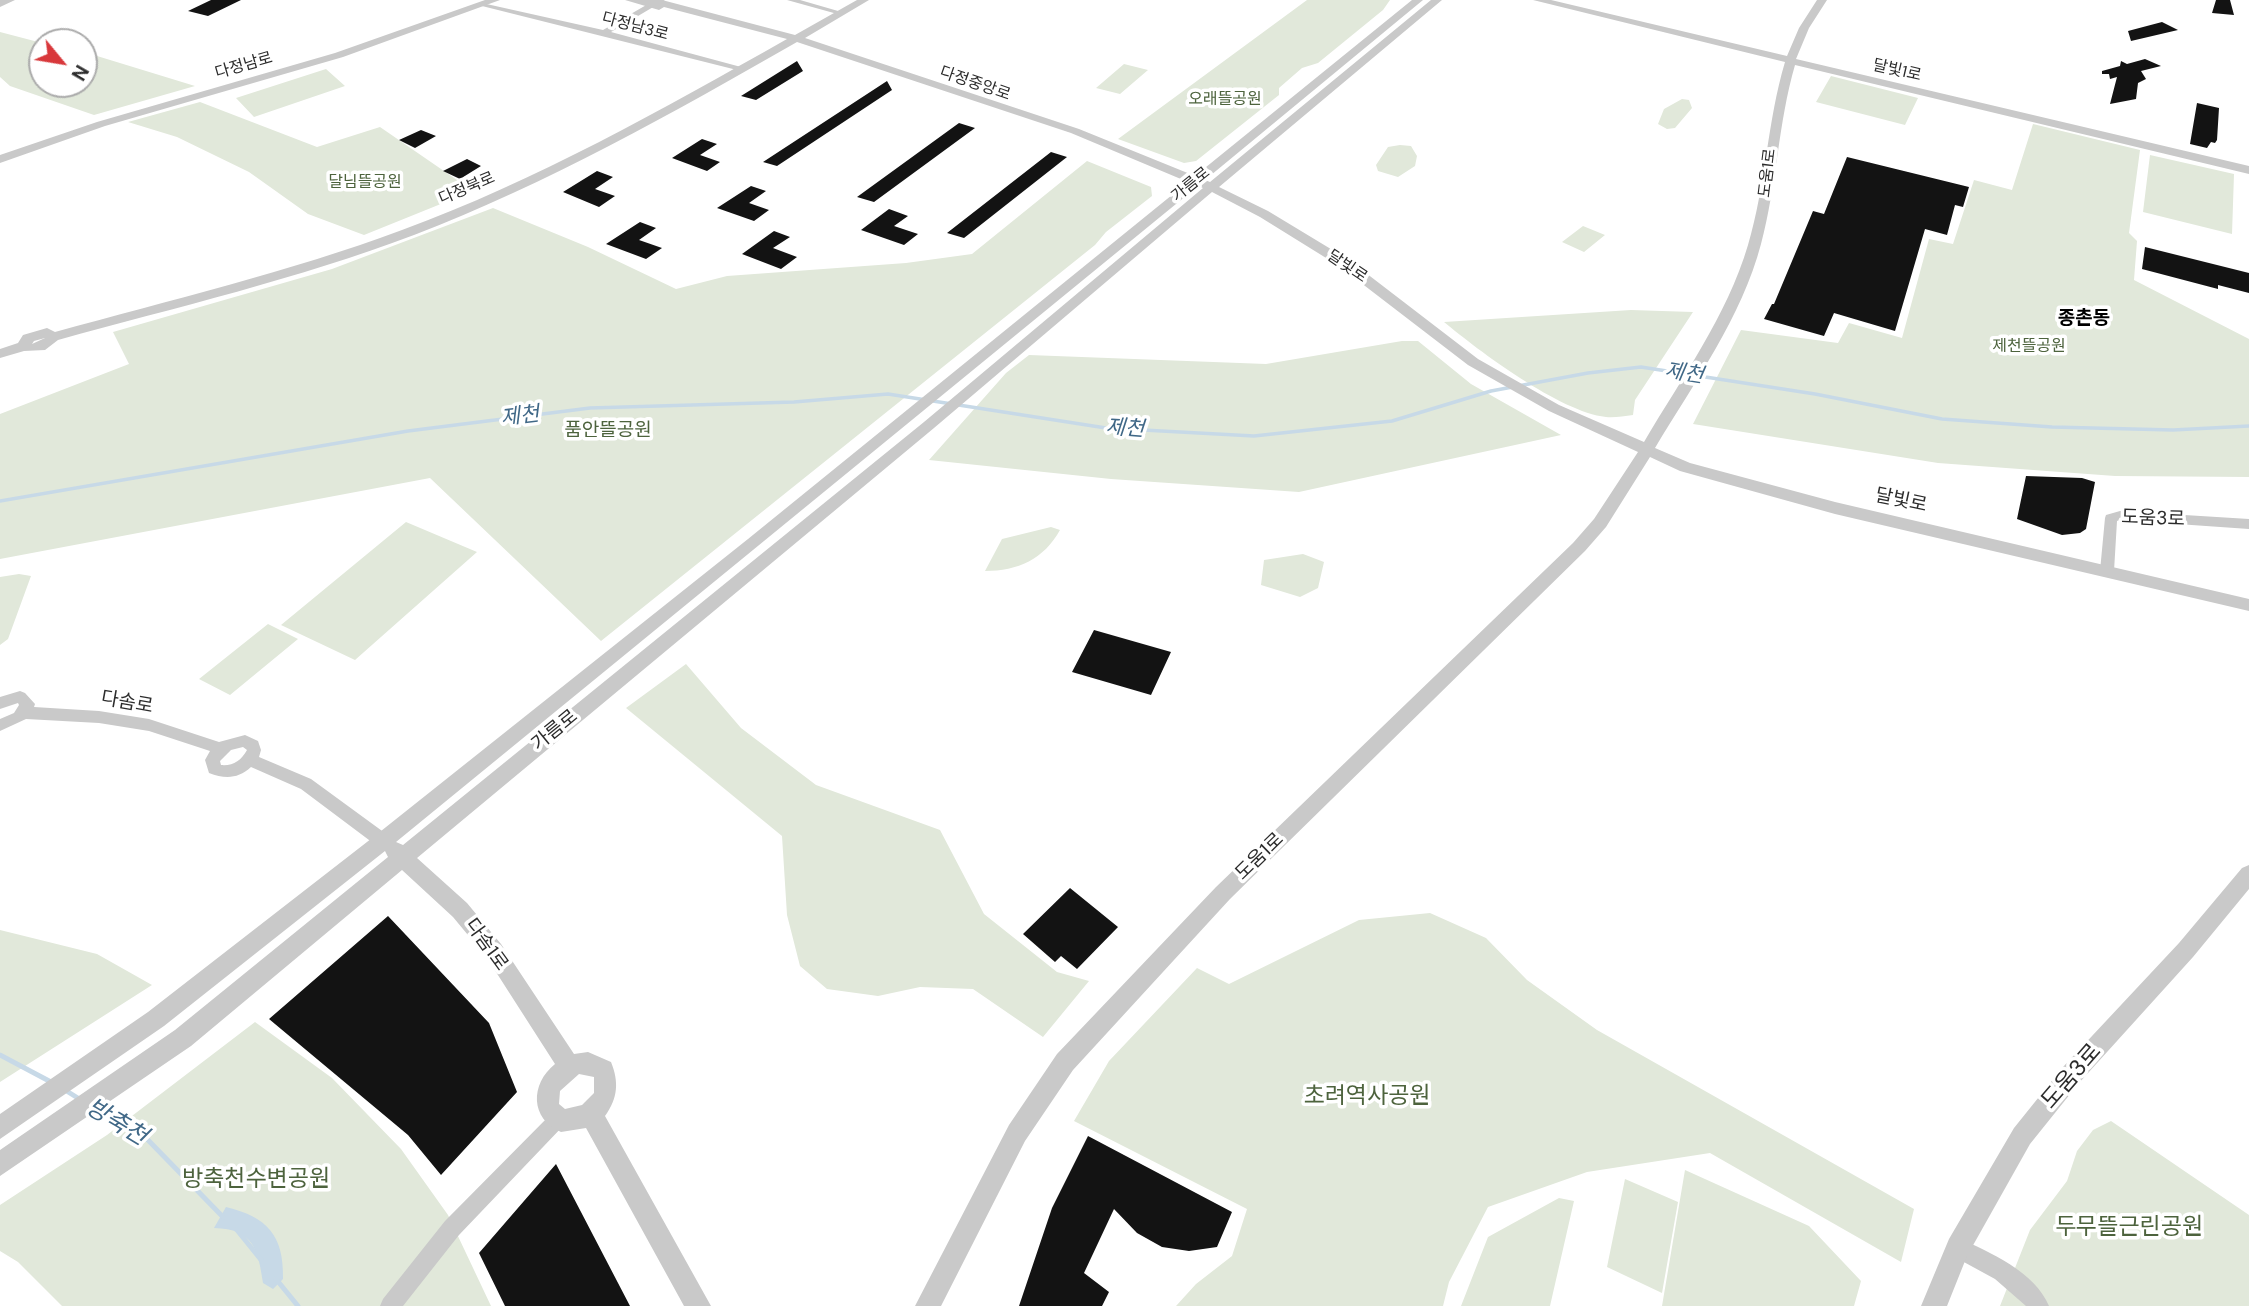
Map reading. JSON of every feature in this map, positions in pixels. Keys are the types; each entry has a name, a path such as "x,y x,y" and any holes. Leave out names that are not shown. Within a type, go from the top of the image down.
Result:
{"street":[{"path":"0,4 10,0"},
{"name":"다정남로","path":"0,159 158,107 339,55 495,0"},
{"name":"다정중앙로","path":"630,0 655,2 793,40 1072,135 1206,191 1297,236"},
{"path":"791,0 841,13"},
{"name":"다정북로","path":"0,354 24,346 42,346 53,337 309,267 456,213 592,149 864,0"},
{"name":"가름로","path":"0,1128 156,1019 383,841 754,544 964,369 1418,0"},
{"name":"가름로","path":"0,1164 183,1038 929,425 1437,0"},
{"name":"달빛1로","path":"1538,0 2249,170"},
{"name":"도움1로","path":"928,1306 1017,1133 1066,1062 1223,893 1557,570 1599,524 1676,401 1731,306 1754,248 1762,218 1776,113 1789,61 1805,22 1822,0"},
{"path":"604,33 655,2"},
{"name":"다정남3로","path":"482,5 604,33 738,69"},
{"name":"달빛로","path":"1297,236 1354,270 1473,362 1554,408 1685,467 1753,487 2249,605"},
{"name":"도움3로","path":"2106,571 2111,518 2120,515 2249,524"},
{"path":"0,703 14,697 24,698 28,704 24,713"},
{"name":"다솜로","path":"0,725 13,721 24,713 78,714 143,724 196,738 220,749"},
{"path":"245,740 253,745 250,760 238,769 218,771 214,769 212,760 220,749 232,742 245,740"},
{"path":"250,760 306,784 383,841"},
{"name":"다솜1로","path":"383,841 460,910 494,951 569,1066"},
{"name":"도움3로","path":"1934,1306 1958,1248 2022,1136 2071,1075 2186,950 2249,874"},
{"path":"588,1063 603,1070 607,1078 605,1096 591,1114 570,1122 558,1119 548,1109 548,1090 553,1081 569,1066 588,1063"},
{"path":"591,1114 698,1306"},
{"path":"393,1302 452,1228 558,1119"},
{"path":"1958,1248 1995,1266 2032,1296 2039,1306"}],"green space":[{"name":"오래뜰공원","path":"1307,0 1390,0 1383,10 1318,63 1302,68 1279,88 1279,95 1196,161 1184,163 1118,139"},
{"path":"0,32 28,39 28,92 10,86 0,77"},
{"path":"98,56 195,86 94,115 45,98 98,98"},
{"path":"1124,64 1148,70 1120,94 1096,88"},
{"path":"326,69 345,86 254,117 236,98"},
{"path":"1831,76 1918,98 1905,125 1816,102"},
{"path":"1682,99 1689,100 1692,108 1675,128 1667,129 1658,124 1664,109"},
{"name":"달님뜰공원","path":"200,102 317,147 380,127 473,191 364,235 308,214 249,172 177,137 128,122"},
{"name":"제천뜰공원","path":"2033,124 2140,150 2129,233 2137,241 2134,280 2249,339 2249,477 2115,476 1938,463 1693,424 1741,330 1838,343 1849,323 1902,338 1929,239 1953,244 1974,180 2012,190"},
{"path":"1411,146 1417,156 1415,166 1398,177 1378,171 1376,165 1388,147"},
{"path":"2150,155 2234,174 2232,234 2143,212"},
{"name":"품안뜰공원","path":"1087,161 1151,187 1152,196 1106,232 1095,245 601,641 430,478 0,559 0,414 129,364 113,332 332,269 493,208 588,247 676,289 727,276 906,263 972,254"},
{"path":"1583,226 1605,235 1584,252 1562,242"},
{"path":"1631,310 1693,312 1635,400 1633,415 1616,417 1587,413 1544,392 1444,322"},
{"path":"1402,341 1418,341 1471,384 1561,435 1299,492 1111,479 929,460 1006,373 1029,355 1266,364"},
{"path":"406,522 477,552 355,660 281,625"},
{"path":"1051,527 1060,530 1038,556 1019,566 985,571 1002,539"},
{"path":"1303,554 1324,562 1318,588 1300,597 1261,585 1264,560"},
{"path":"19,574 31,576 8,639 0,645 0,577"},
{"path":"268,624 298,639 230,695 199,679"},
{"path":"686,664 741,728 816,785 940,830 984,914 1057,972 1089,981 1043,1037 973,989 920,987 878,996 827,989 800,966 787,915 782,836 626,708"},
{"name":"초려역사공원","path":"1430,913 1486,938 1527,980 1597,1030 1914,1209 1901,1262 1710,1153 1587,1172 1488,1207 1449,1282 1443,1306 1176,1306 1196,1284 1232,1256 1247,1209 1074,1121 1109,1061 1197,968 1229,984 1359,920"},
{"path":"0,930 97,954 152,985 0,1082"},
{"name":"방축천수변공원","path":"255,1022 332,1078 401,1149 448,1215 491,1306 62,1306 18,1262 0,1251 0,1205 107,1135"},
{"name":"두무뜰근린공원","path":"2111,1121 2249,1215 2249,1306 2000,1306 2030,1230 2067,1181 2077,1151 2093,1130"},
{"path":"1685,1170 1809,1226 1861,1281 1854,1306 1662,1306"},
{"path":"1625,1179 1678,1202 1662,1293 1607,1267"},
{"path":"1559,1198 1574,1201 1550,1306 1461,1306 1488,1237"}],"water":[{"path":"226,1207 252,1216 270,1230 276,1240 283,1264 283,1279 273,1289 263,1283 256,1251 246,1237 238,1232 214,1228"}],"building":[{"path":"211,0 241,0 208,16 188,11"},
{"path":"2216,0 2230,0 2234,15 2212,13"},
{"path":"2162,22 2178,30 2131,41 2128,31"},
{"path":"2145,59 2161,66 2141,71 2146,79 2138,83 2136,99 2110,104 2117,77 2110,79 2109,74 2102,74 2102,71 2120,66 2121,61 2127,64"},
{"path":"797,61 803,71 756,100 741,96"},
{"path":"887,81 892,90 777,166 763,162"},
{"path":"2197,103 2219,108 2217,140 2215,143 2211,142 2207,148 2190,144"},
{"path":"959,123 975,128 874,202 857,197"},
{"path":"421,130 436,136 415,148 399,140"},
{"path":"702,139 717,144 700,155 720,162 707,171 672,158"},
{"path":"1051,152 1067,157 964,238 947,233"},
{"path":"1847,157 1969,187 1963,207 1955,205 1947,235 1925,229 1895,331 1834,313 1824,336 1764,319 1774,304 1813,211 1824,214"},
{"path":"467,159 481,166 460,179 443,171"},
{"path":"597,171 613,177 595,189 615,196 599,207 563,192"},
{"path":"751,186 766,191 749,203 769,210 754,221 717,208"},
{"path":"889,209 908,216 894,226 918,234 904,245 861,230"},
{"path":"640,222 656,228 639,240 662,248 646,259 606,244"},
{"path":"774,231 790,237 773,248 797,257 781,269 742,254"},
{"path":"2145,247 2249,273 2249,293 2218,285 2218,289 2142,269"},
{"path":"2026,476 2082,478 2095,482 2086,529 2080,533 2062,535 2017,519"},
{"path":"1094,630 1171,652 1151,695 1072,672"},
{"path":"1070,888 1118,927 1077,969 1061,956 1055,962 1023,934"},
{"path":"388,916 489,1023 517,1092 441,1175 408,1135 269,1019"},
{"path":"1088,1136 1232,1212 1217,1247 1189,1251 1162,1247 1137,1233 1114,1209 1084,1273 1109,1292 1102,1306 1019,1306 1052,1208"},
{"path":"556,1164 630,1306 505,1306 479,1253"}],"waterway":[{"name":"제천","path":"0,501 408,431 590,408 794,402 888,394 1106,428 1254,436 1392,421 1491,391 1588,373 1641,367 1815,394 1942,419 2052,427 2173,430 2249,426"},
{"name":"방축천","path":"0,1055 51,1082"},
{"name":"방축천","path":"65,1090 81,1100"},
{"name":"방축천","path":"95,1108 148,1140 223,1217"},
{"name":"방축천","path":"237,1230 262,1261"},
{"name":"방축천","path":"276,1279 298,1306"}],"district":[{"name":"종촌동","path":"2084,319"}]}
